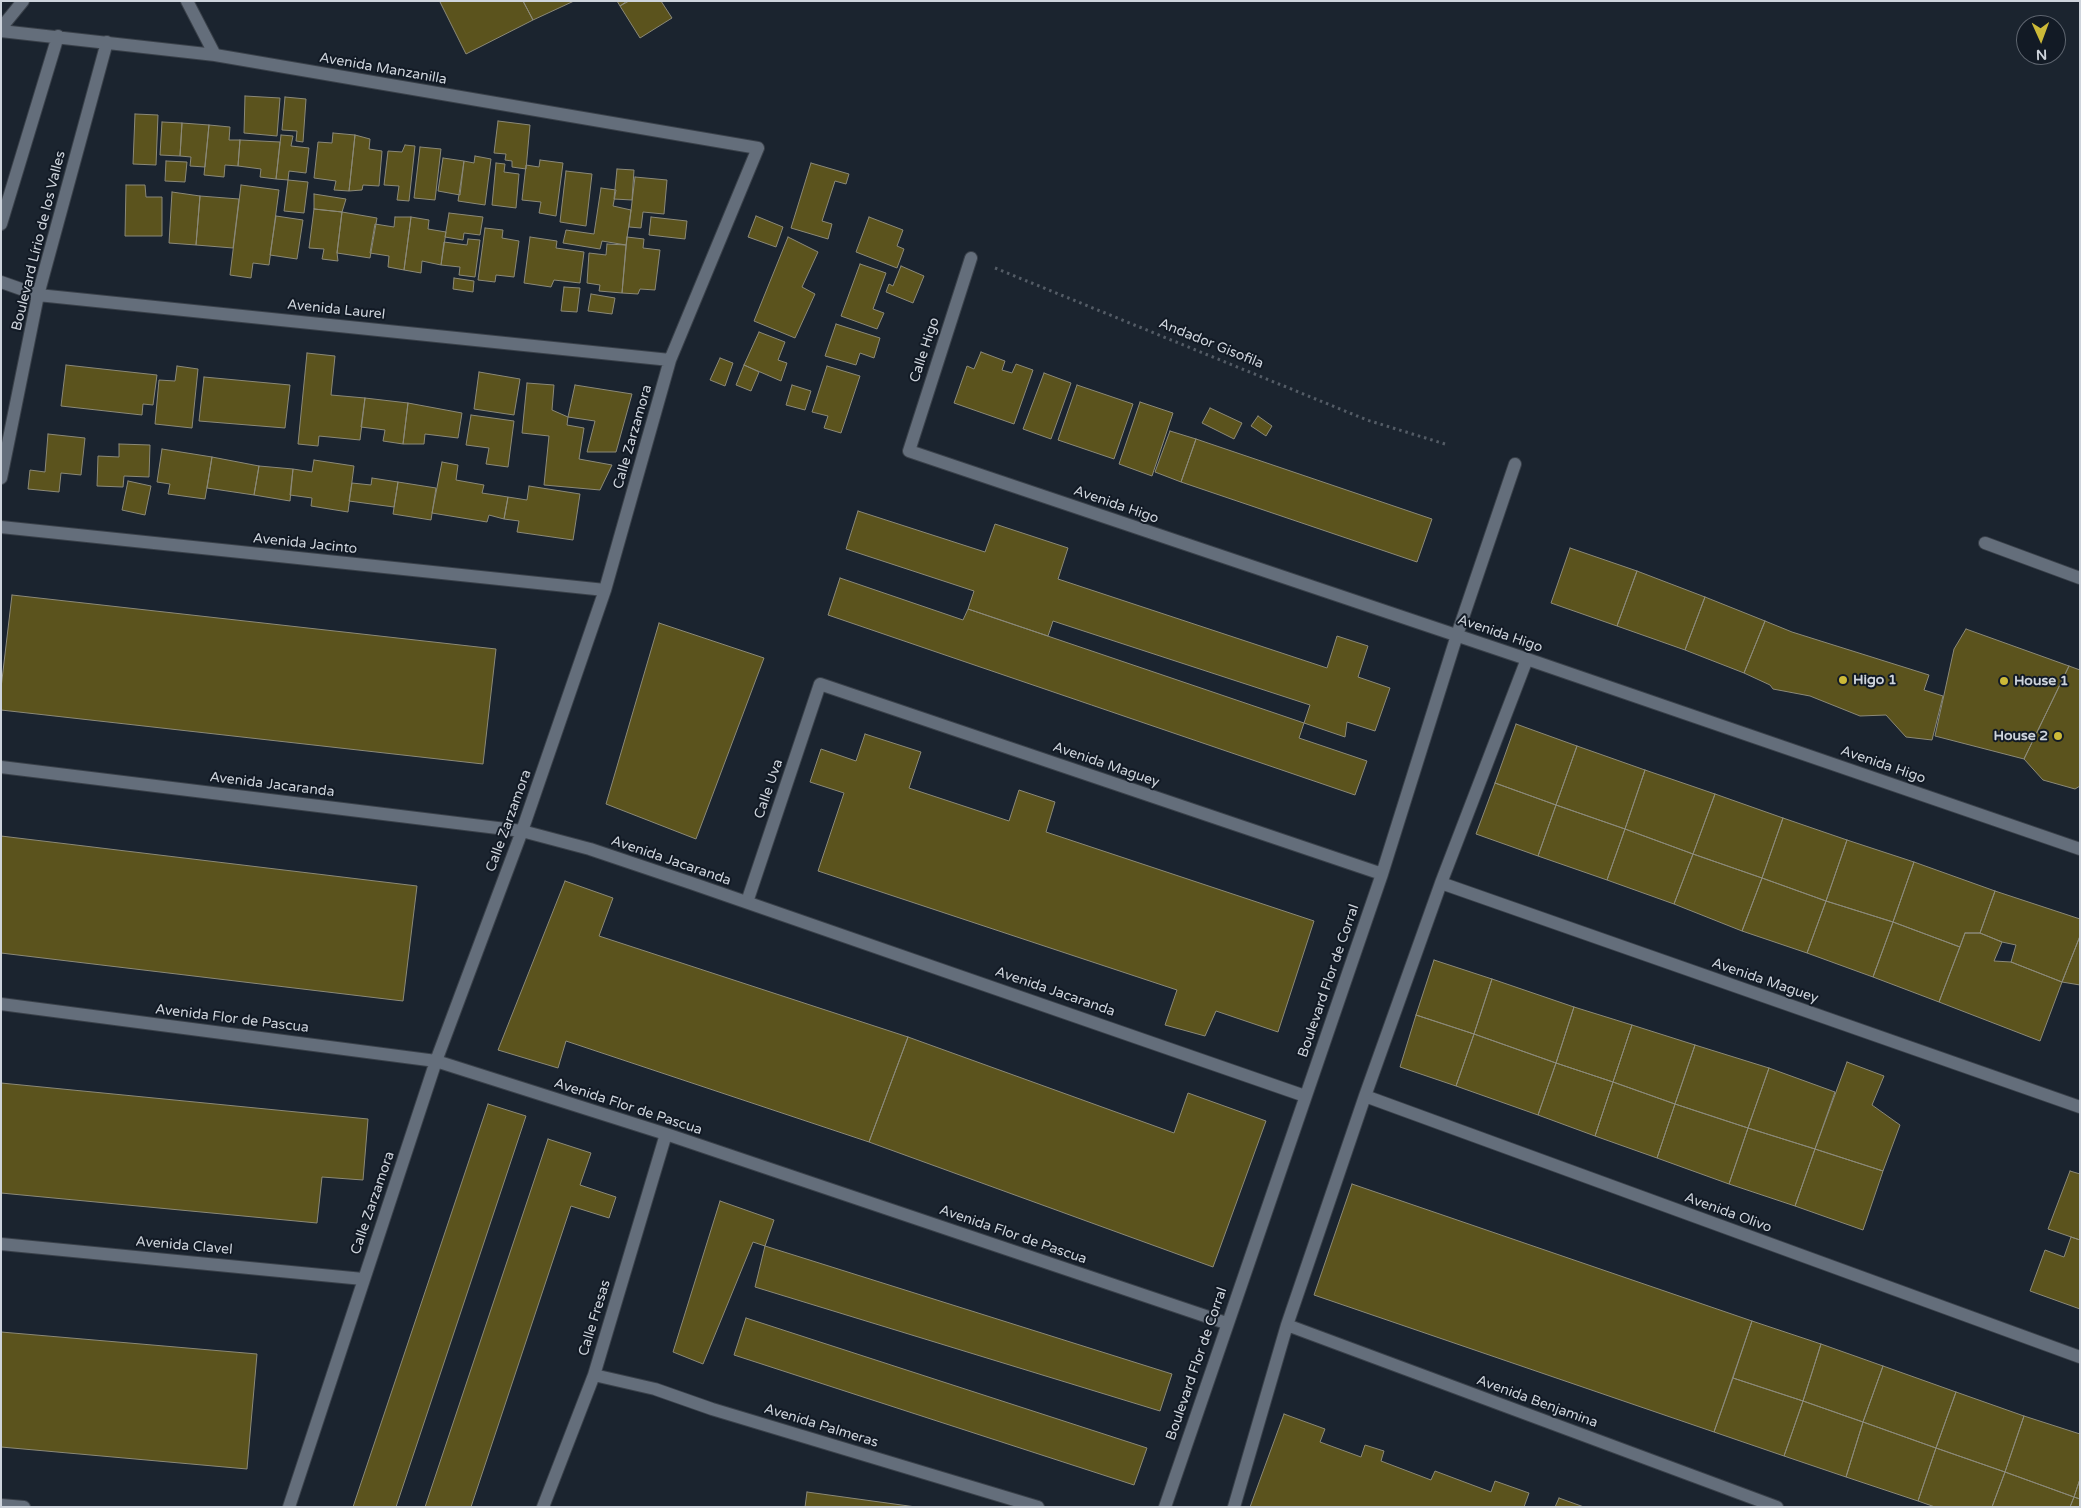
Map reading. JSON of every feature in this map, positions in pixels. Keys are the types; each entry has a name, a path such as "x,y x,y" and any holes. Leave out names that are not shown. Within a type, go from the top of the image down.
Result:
{"street":[{"path":"1,29 23,1"},
{"path":"187,1 215,55"},
{"name":"Avenida Manzanilla","path":"1,29 215,55 758,148"},
{"path":"1,224 58,36"},
{"name":"Boulevard Lírio de los Valles","path":"1,478 38,294 107,42"},
{"name":"Calle Zarzamora","path":"289,1507 436,1061 522,831 605,590 670,360 758,148"},
{"name":"Calle Higo","path":"908,451 971,258"},
{"name":"Avenida Laurel","path":"1,282 38,294 670,360"},
{"name":"Avenida Higo","path":"908,451 1457,635 2080,849"},
{"name":"Boulevard Flor de Corral","path":"1165,1507 1226,1323 1382,874 1457,635 1515,464"},
{"name":"Avenida Jacinto","path":"1,527 605,590"},
{"path":"1985,543 2080,578"},
{"path":"1234,1507 1287,1325 1365,1096 1440,884 1527,659"},
{"name":"Avenida Maguey","path":"820,684 1382,874"},
{"name":"Calle Uva","path":"747,902 820,684"},
{"name":"Avenida Jacaranda","path":"1,767 522,831 590,849 747,902 1305,1096"},
{"name":"Avenida Maguey","path":"1440,884 2080,1107"},
{"name":"Avenida Flor de Pascua","path":"1,1004 436,1061 666,1134 1226,1323"},
{"name":"Avenida Olivo","path":"1365,1096 2080,1357"},
{"name":"Calle Fresas","path":"543,1507 594,1375 666,1134"},
{"name":"Avenida Clavel","path":"1,1244 363,1279"},
{"name":"Avenida Benjamina","path":"1287,1325 1777,1507"},
{"name":"Avenida Palmeras","path":"594,1375 655,1389 712,1409 1038,1507"},
{"path":"1,1504 24,1507"}],"path":[{"name":"Andador Gisofila","path":"971,258 1367,420 1445,444"}],"building":[{"path":"523,1 533,20 466,54 440,2"},
{"path":"523,1 574,1 533,20"},
{"path":"617,1 627,1 620,6"},
{"path":"629,1 661,1 672,18 640,38 620,6"},
{"path":"245,96 280,98 277,136 244,133"},
{"path":"285,97 306,99 303,142 296,141 297,131 282,130"},
{"path":"135,114 158,115 156,165 133,164"},
{"path":"498,121 530,125 526,169 512,167 512,161 505,160 506,154 494,153"},
{"path":"162,122 182,123 180,156 160,155"},
{"path":"182,123 209,125 205,167 190,166 191,157 180,156"},
{"path":"209,125 230,127 229,140 240,140 238,166 225,165 224,177 204,175"},
{"path":"333,133 355,135 349,191 334,190 336,181 314,178 318,142 332,143"},
{"path":"281,135 293,136 291,146 309,148 306,173 289,171 288,180 276,179"},
{"path":"355,135 370,139 369,149 382,151 379,186 363,185 362,190 349,191"},
{"path":"240,140 280,142 276,179 260,177 261,169 238,166"},
{"path":"405,145 415,146 409,201 397,200 399,186 384,185 388,151 402,152"},
{"path":"420,147 441,149 435,200 414,198"},
{"path":"475,156 491,159 485,205 458,201 464,161 474,163"},
{"path":"443,158 464,161 460,195 438,191"},
{"path":"540,160 563,163 556,216 539,213 541,202 522,200 526,165 539,167"},
{"path":"166,161 187,162 185,182 165,181"},
{"path":"496,163 505,164 504,172 519,174 516,208 492,205"},
{"path":"811,163 849,174 846,184 835,181 822,221 832,224 828,239 791,228"},
{"path":"617,169 634,170 632,200 614,199"},
{"path":"566,171 592,174 586,226 560,222"},
{"path":"635,177 667,180 664,214 643,212 641,228 629,227"},
{"path":"288,180 308,182 304,213 284,211"},
{"path":"126,185 145,185 146,197 162,197 162,236 125,236"},
{"path":"241,185 279,190 269,265 253,263 251,278 230,275"},
{"path":"601,188 616,190 613,206 631,210 626,245 602,241 600,249 563,243 566,230 594,234"},
{"path":"172,192 200,196 196,245 169,243"},
{"path":"314,194 346,199 342,212 314,209"},
{"path":"200,196 239,199 233,248 196,245"},
{"path":"314,209 342,212 337,253 338,261 322,259 324,249 309,248"},
{"path":"342,212 377,218 370,258 337,253"},
{"path":"449,213 483,217 480,235 464,233 463,240 445,237"},
{"path":"276,216 303,220 297,259 270,255"},
{"path":"756,216 783,227 776,247 748,237"},
{"path":"395,217 411,217 404,270 388,267 389,256 370,253 375,224 394,227"},
{"path":"411,217 429,220 428,229 446,232 441,265 422,261 421,273 404,270"},
{"path":"651,217 687,221 685,239 649,235"},
{"path":"869,217 903,230 897,246 904,249 897,268 856,252"},
{"path":"485,228 503,230 502,238 519,241 514,277 496,275 495,282 478,280"},
{"path":"530,237 557,241 556,248 584,252 580,283 554,280 551,287 524,283"},
{"path":"627,237 644,239 643,248 660,250 655,290 640,289 638,294 622,293"},
{"path":"788,237 818,252 802,287 815,294 795,338 754,321"},
{"path":"468,239 480,240 475,277 459,275 460,267 441,265 444,242 467,245"},
{"path":"607,244 626,245 622,293 599,291 600,285 587,283 589,253 606,255"},
{"path":"860,264 886,273 873,309 884,313 877,329 841,316"},
{"path":"901,266 924,276 913,303 886,292 889,284 893,286"},
{"path":"454,278 474,281 473,292 453,289"},
{"path":"564,287 580,288 577,312 561,311"},
{"path":"591,294 615,298 612,314 588,311"},
{"path":"836,324 880,338 874,358 860,353 856,365 825,356"},
{"path":"759,332 785,342 778,360 787,363 781,381 744,365"},
{"path":"981,352 1005,361 1002,370 1012,373 1016,364 1033,370 1014,424 954,403 967,366 974,369"},
{"path":"307,353 335,356 331,395 365,398 360,440 319,436 318,446 298,444"},
{"path":"720,358 733,363 725,386 710,380"},
{"path":"66,365 157,375 153,405 143,404 142,415 61,406"},
{"path":"744,365 759,372 751,391 736,385"},
{"path":"177,366 198,369 192,428 155,424 159,380 175,381"},
{"path":"827,366 860,376 841,433 824,428 828,416 812,412"},
{"path":"479,372 520,379 514,415 474,409"},
{"path":"1044,373 1071,383 1051,439 1023,429"},
{"path":"204,377 290,385 285,428 199,421"},
{"path":"527,383 554,385 552,410 568,417 567,425 584,428 579,459 612,465 600,490 544,485 549,436 522,433"},
{"path":"575,385 632,394 616,452 587,452 595,421 568,417"},
{"path":"792,385 811,391 805,410 786,405"},
{"path":"1077,385 1133,404 1114,459 1058,440"},
{"path":"365,398 408,403 403,444 383,441 385,430 361,427"},
{"path":"1140,402 1173,413 1152,476 1119,464"},
{"path":"408,403 462,413 458,438 425,434 424,444 403,444"},
{"path":"1210,408 1242,423 1234,439 1202,423"},
{"path":"471,415 514,421 508,467 486,464 489,448 466,445"},
{"path":"1258,416 1272,426 1266,436 1251,426"},
{"path":"1170,431 1196,439 1181,482 1155,472"},
{"path":"48,434 85,438 81,475 61,473 59,492 28,489 30,470 45,472"},
{"path":"1196,439 1432,519 1417,562 1181,482"},
{"path":"119,444 150,445 149,477 124,476 123,487 97,486 98,456 119,457"},
{"path":"162,449 212,457 205,499 168,494 170,484 157,482"},
{"path":"212,457 259,466 254,495 207,488"},
{"path":"314,460 354,466 348,512 311,506 312,498 290,495 293,469 312,472"},
{"path":"442,462 458,465 456,480 484,485 482,493 508,497 504,519 489,515 487,522 432,513"},
{"path":"259,466 293,469 290,501 254,495"},
{"path":"372,478 398,482 394,507 349,501 352,483 371,485"},
{"path":"128,481 151,486 145,515 122,510"},
{"path":"398,482 436,488 431,520 393,514"},
{"path":"529,486 580,494 573,540 517,532 519,521 504,519 508,497 527,500"},
{"path":"858,511 985,552 995,524 1068,548 1058,579 1327,668 1337,636 1368,646 1358,677 1390,688 1375,731 1347,722 1345,737 1304,723 1310,705 1053,621 1048,636 968,609 974,591 846,549"},
{"path":"1570,548 1637,571 1617,626 1551,603"},
{"path":"1637,571 1705,597 1685,650 1617,626"},
{"path":"840,578 963,620 968,609 1304,723 1299,738 1367,761 1355,795 828,615"},
{"path":"12,595 496,649 483,764 1,710 1,688"},
{"path":"1705,597 1765,621 1744,673 1685,650"},
{"name":"Higo 1","path":"1765,621 1792,632 1929,675 1924,690 1943,696 1932,740 1906,737 1886,715 1860,716 1810,696 1773,689 1770,685 1744,673"},
{"path":"659,623 764,658 696,839 606,804"},
{"name":"House 1","path":"1966,629 2069,666 2024,759 1935,736 1954,649"},
{"name":"House 2","path":"2069,666 2080,670 2080,786 2075,789 2043,780 2024,759"},
{"path":"1516,724 1577,746 1556,805 1495,783"},
{"path":"865,734 921,752 909,788 1009,821 1019,790 1055,802 1046,832 1314,921 1278,1032 1216,1011 1205,1036 1165,1025 1177,990 818,871 844,793 810,782 821,749 856,761"},
{"path":"1577,746 1645,770 1625,829 1556,805"},
{"path":"1645,770 1715,794 1693,854 1625,829"},
{"path":"1495,783 1556,805 1538,856 1476,834"},
{"path":"1715,794 1783,818 1762,878 1693,854"},
{"path":"1556,805 1625,829 1607,880 1538,856"},
{"path":"1783,818 1847,840 1826,901 1762,878"},
{"path":"1625,829 1693,854 1674,904 1607,880"},
{"path":"1,836 417,886 403,1001 1,953"},
{"path":"1847,840 1914,862 1893,922 1826,901"},
{"path":"1693,854 1762,878 1742,931 1674,904"},
{"path":"1914,862 1995,891 1980,933 1965,933 1960,947 1893,922"},
{"path":"1762,878 1826,901 1807,953 1742,931"},
{"path":"565,881 613,898 599,936 908,1037 869,1142 566,1041 558,1068 498,1050"},
{"path":"1995,891 2080,919 2080,936 2062,982 2011,962 2016,945 2002,942 1980,933"},
{"path":"1826,901 1893,922 1873,977 1807,953"},
{"path":"1893,922 1960,947 1939,1002 1873,977"},
{"path":"1965,933 1980,933 2002,942 1994,961 2011,962 2062,982 2040,1041 1939,1002"},
{"path":"2080,936 2080,985 2062,982"},
{"path":"1434,960 1492,979 1474,1034 1416,1015"},
{"path":"1492,979 1574,1007 1556,1063 1474,1034"},
{"path":"1574,1007 1632,1025 1613,1082 1556,1063"},
{"path":"1416,1015 1474,1034 1456,1086 1400,1067"},
{"path":"1632,1025 1695,1045 1675,1104 1613,1082"},
{"path":"1474,1034 1556,1063 1538,1115 1456,1086"},
{"path":"908,1037 1174,1133 1188,1093 1266,1121 1213,1267 869,1142"},
{"path":"1695,1045 1769,1068 1748,1128 1675,1104"},
{"path":"1847,1062 1884,1076 1872,1105 1900,1125 1883,1171 1815,1149"},
{"path":"1556,1063 1613,1082 1595,1136 1538,1115"},
{"path":"1769,1068 1835,1092 1815,1149 1748,1128"},
{"path":"1613,1082 1675,1104 1657,1158 1595,1136"},
{"path":"1,1083 368,1119 363,1180 322,1177 317,1223 1,1193"},
{"path":"488,1104 526,1116 396,1507 353,1507"},
{"path":"1675,1104 1748,1128 1729,1184 1657,1158"},
{"path":"1748,1128 1815,1149 1795,1206 1729,1184"},
{"path":"548,1139 591,1153 580,1185 616,1197 609,1218 571,1206 471,1507 425,1507"},
{"path":"1815,1149 1883,1171 1863,1230 1795,1206"},
{"path":"2070,1171 2080,1174 2080,1240 2048,1229"},
{"path":"1352,1184 1752,1321 1714,1432 1314,1295"},
{"path":"720,1201 774,1220 765,1246 753,1242 703,1364 673,1352"},
{"path":"2071,1237 2080,1240 2080,1309 2030,1291 2045,1250 2064,1257"},
{"path":"765,1246 1172,1374 1160,1411 755,1287"},
{"path":"746,1318 1147,1448 1134,1485 734,1355"},
{"path":"1752,1321 1821,1344 1803,1401 1733,1378"},
{"path":"1,1332 257,1354 247,1469 1,1447"},
{"path":"1821,1344 1883,1366 1863,1422 1803,1401"},
{"path":"1883,1366 1956,1392 1936,1448 1863,1422"},
{"path":"1733,1378 1803,1401 1784,1456 1714,1432"},
{"path":"1956,1392 2024,1416 2005,1472 1936,1448"},
{"path":"1803,1401 1863,1422 1846,1477 1784,1456"},
{"path":"1284,1414 1325,1429 1320,1442 1361,1457 1365,1445 1384,1451 1381,1461 1431,1480 1435,1471 1491,1492 1495,1481 1529,1493 1524,1507 1250,1507"},
{"path":"2024,1416 2080,1434 2080,1479 2074,1497 2005,1472"},
{"path":"1863,1422 1936,1448 1918,1501 1846,1477"},
{"path":"1936,1448 2005,1472 1992,1507 1935,1507 1918,1501"},
{"path":"2005,1472 2074,1497 2070,1507 1992,1507"},
{"path":"2080,1479 2080,1499 2074,1497"},
{"path":"807,1492 916,1507 805,1507"},
{"path":"2074,1497 2080,1499 2080,1507 2070,1507"},
{"path":"1559,1498 1584,1507 1555,1507"}],"place":[{"name":"Higo 1","path":"1843,680"},
{"name":"House 1","path":"2004,681"},
{"name":"House 2","path":"2058,736"}]}
